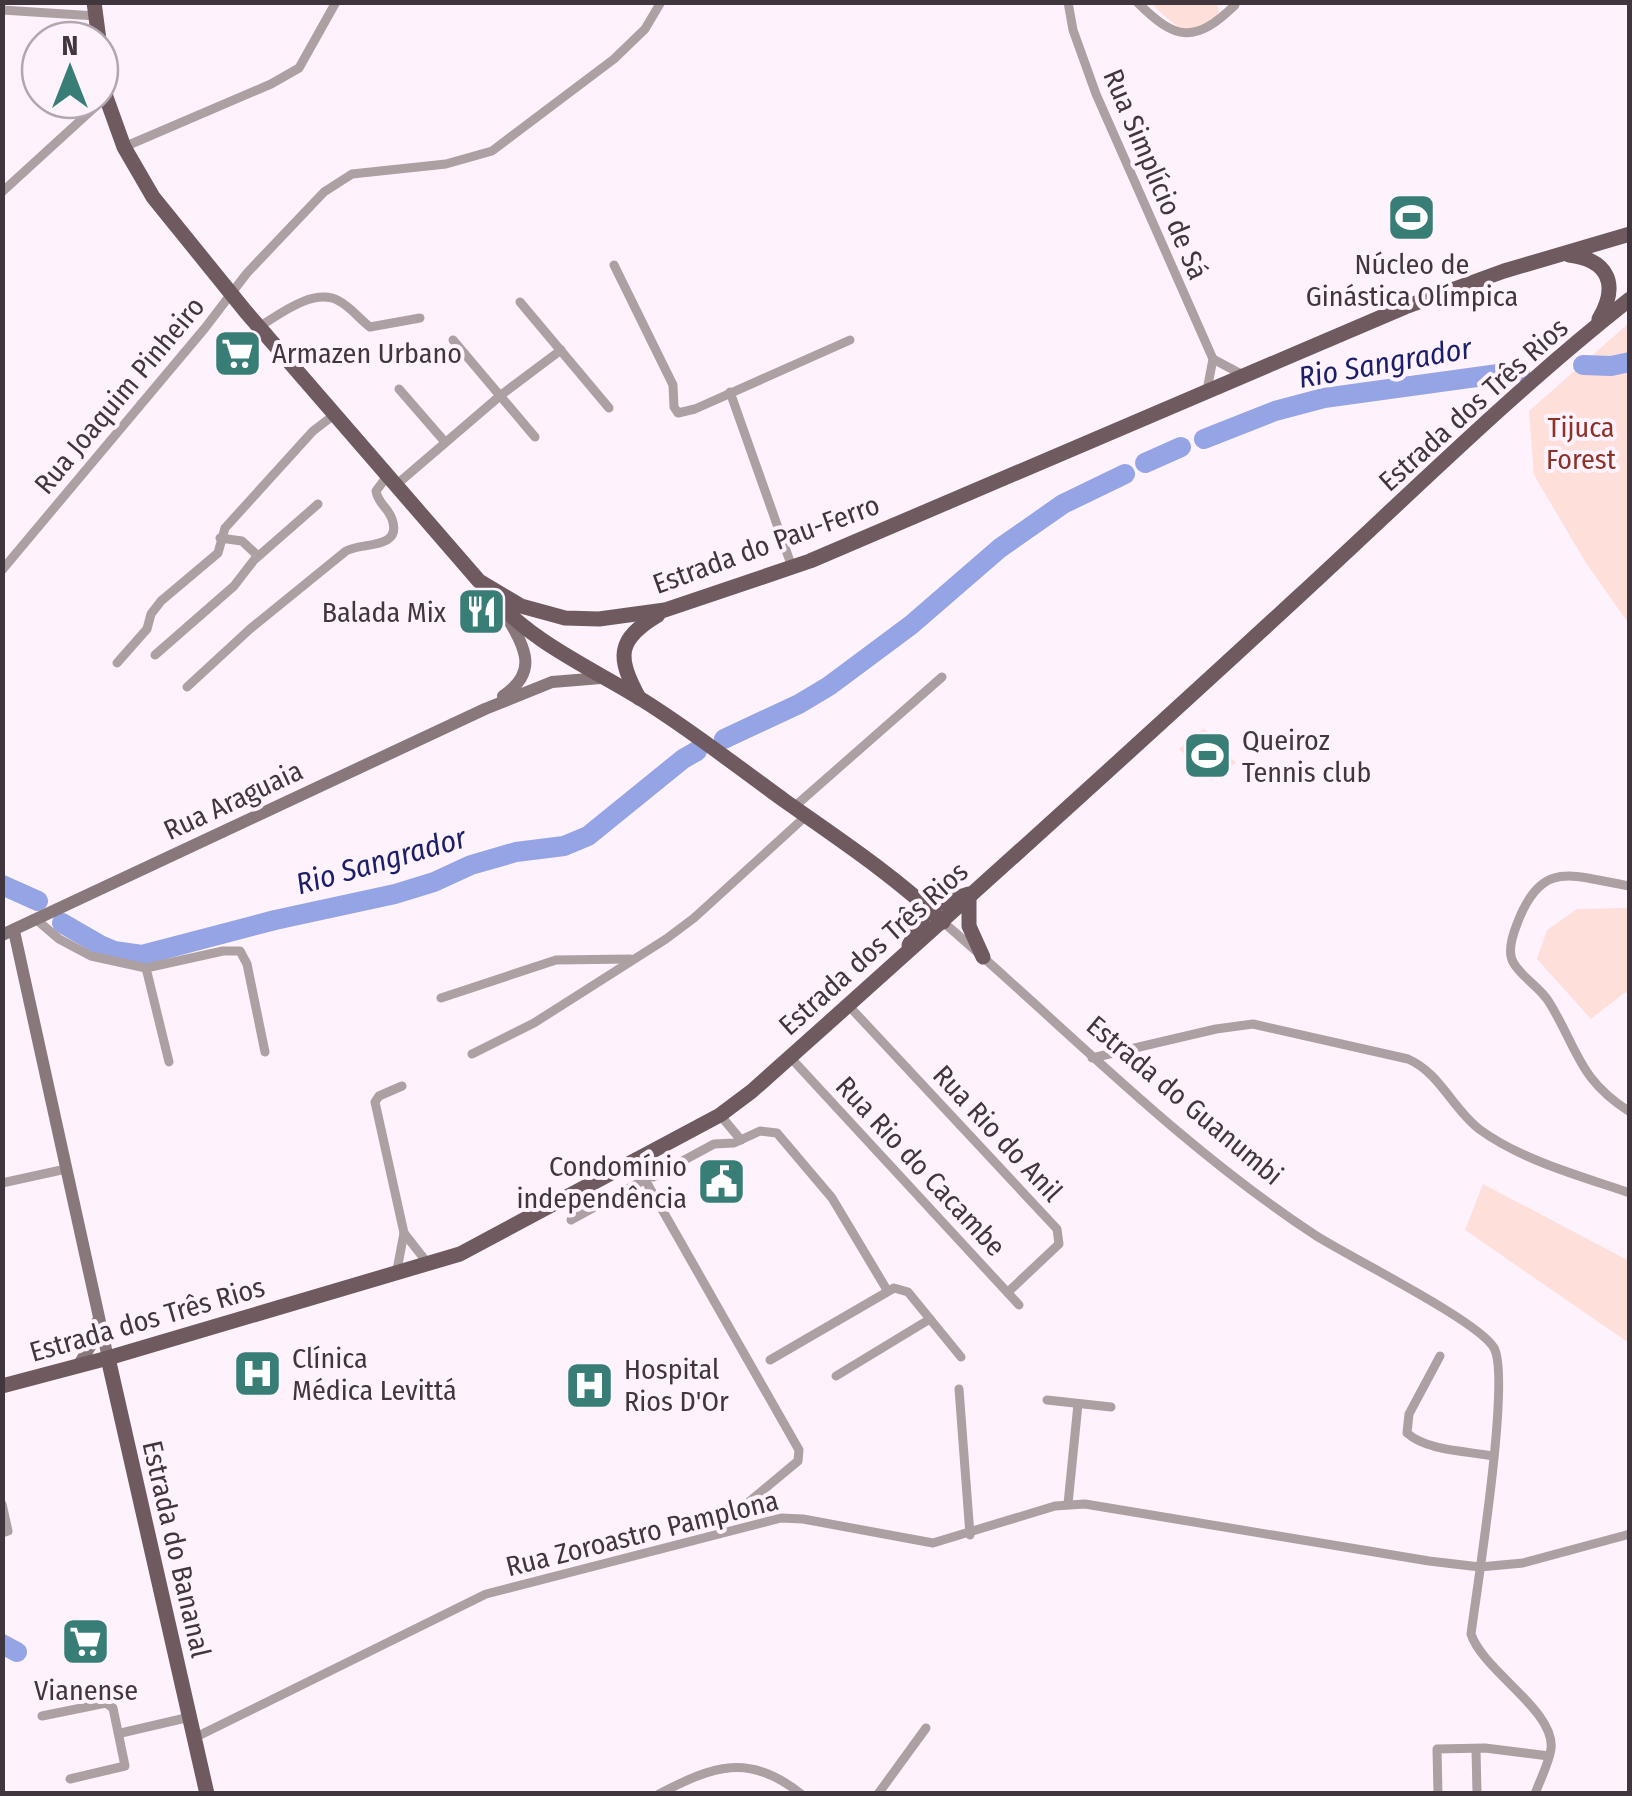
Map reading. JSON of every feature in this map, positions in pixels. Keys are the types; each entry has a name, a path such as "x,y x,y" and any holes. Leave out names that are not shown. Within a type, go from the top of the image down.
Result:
{"main road":[{"name":"Estrada do Pau-Ferro","path":"114,120 124,147 153,198 258,327 478,581 521,606 565,618 598,619 665,610 792,567 1405,307 1630,234"},
{"path":"1560,254 1588,258 1608,280 1610,302 1595,326"},
{"name":"Estrada dos Três Rios","path":"2,1386 460,1254 720,1115 943,922 1548,366 1630,299"},
{"name":"Estrada do Guanumbi","path":"478,581 502,609 602,678 640,698 801,811 920,900 943,922"},
{"path":"640,698 624,663 624,647 640,626 665,610"},
{"path":"902,957 921,925 920,900 952,901 973,894 969,926 983,956"},
{"name":"Estrada do Bananal","path":"108,1358 207,1794"}],"street":[{"path":"124,147 271,84 299,68 336,2"},
{"name":"Rua Joaquim Pinheiro","path":"2,570 231,294 339,180 365,171 461,161 492,150 614,59 645,30 661,2"},
{"name":"Rua Simplício de Sá","path":"1068,2 1073,30 1096,94 1212,359"},
{"path":"1137,2 1170,30 1186,34 1202,32 1235,3"},
{"path":"2,10 95,9"},
{"path":"2,192 82,120"},
{"path":"614,265 673,385 674,408 678,413 850,340"},
{"path":"258,327 324,296 344,304 370,327 420,318"},
{"path":"520,302 609,408"},
{"path":"453,340 535,437"},
{"path":"187,687 250,628 346,552 359,545 376,546 388,540 392,519 376,491 446,442 561,350"},
{"path":"1207,390 1212,359 1242,375"},
{"path":"399,389 446,442"},
{"path":"730,392 792,567"},
{"path":"117,663 146,629 161,601 218,554 225,528 334,414"},
{"path":"155,655 234,586 258,556 318,504"},
{"path":"220,538 242,542 258,556"},
{"name":"Rua Araguaia","path":"485,708 510,691 526,669 524,648 502,609"},
{"path":"472,1054 534,1023 694,918 942,677"},
{"name":"Rua Araguaia","path":"8,933 485,708 552,682 602,678"},
{"path":"1630,886 1560,874 1548,878 1540,883 1518,921 1510,952 1513,962 1548,1001 1590,1080 1630,1112"},
{"path":"38,921 59,939 91,956 146,968 231,949 240,951 265,1052"},
{"name":"Estrada do Guanumbi","path":"943,922 1205,1156 1289,1218 1457,1318 1493,1344 1500,1362 1493,1456 1471,1634 1546,1724 1551,1748 1548,1756"},
{"name":"Estrada do Bananal","path":"8,933 108,1358"},
{"path":"441,998 556,960 633,960"},
{"path":"146,968 169,1062"},
{"name":"Rua Rio do Anil","path":"848,1005 1057,1229 1059,1244 1008,1292"},
{"path":"1092,1058 1216,1028 1253,1024 1408,1060 1427,1070 1466,1118 1507,1146 1630,1193"},
{"name":"Rua Rio do Cacambe","path":"790,1057 1019,1305"},
{"path":"396,1275 404,1234 375,1102 378,1096 402,1086"},
{"path":"720,1115 741,1140"},
{"path":"571,1220 714,1144 741,1140 760,1130 777,1133 832,1198 886,1290"},
{"path":"634,1162 648,1178 799,1450 798,1461 750,1501"},
{"path":"2,1182 66,1169"},
{"path":"404,1234 429,1265"},
{"path":"770,1360 894,1288 908,1292 961,1357"},
{"path":"78,1366 90,1345 98,1315"},
{"path":"836,1376 930,1319"},
{"path":"1440,1356 1408,1414 1407,1433 1432,1445 1493,1456"},
{"path":"958,1389 970,1534"},
{"path":"1047,1400 1112,1407"},
{"path":"1068,1504 1078,1404"},
{"path":"2,1504 9,1526 2,1533"},
{"name":"Rua Zoroastro Pamplona","path":"194,1738 486,1594 781,1518 933,1544 1068,1504 1085,1504 1480,1567 1523,1563 1630,1534"},
{"path":"42,1716 109,1703 120,1733 125,1766 70,1779"},
{"path":"120,1733 190,1718"},
{"path":"878,1794 926,1728"},
{"path":"1476,1748 1477,1794"},
{"path":"1438,1794 1438,1749 1476,1748 1548,1756 1535,1794"},
{"path":"659,1794 708,1770 728,1766 767,1772 801,1794"}],"green space":[{"path":"1151,3 1217,3 1219,12 1201,28 1184,29"},
{"name":"Tijuca Forest","path":"1629,323 1629,624 1586,563 1534,475 1529,411"},
{"name":"Queiroz Tennis club","path":"1204,728 1236,763 1211,781 1179,749"},
{"path":"1629,908 1629,992 1591,1019 1537,959 1547,930 1577,909"},
{"path":"1483,1184 1629,1261 1629,1343 1465,1230"}],"waterway":[{"name":"Rio Sangrador","path":"1583,365 1630,362"},
{"name":"Rio Sangrador","path":"1204,439 1275,411 1324,398 1520,371"},
{"name":"Rio Sangrador","path":"1145,463 1181,447"},
{"name":"Rio Sangrador","path":"724,739 829,686 911,625 1000,548 1063,504 1125,474"},
{"name":"Rio Sangrador","path":"62,923 114,951 142,955 395,894 471,865 516,852 564,846 588,836 697,751"},
{"name":"Rio Sangrador","path":"2,885 38,901"},
{"path":"2,1644 17,1652"}],"place":[{"name":"Núcleo de Ginástica Olímpica","path":"1412,217"},
{"name":"Armazen Urbano","path":"237,353"},
{"name":"Balada Mix","path":"481,612"},
{"name":"Queiroz Tennis club","path":"1207,756"},
{"name":"Condomínio independência","path":"722,1182"},
{"name":"Clínica Médica Levittá","path":"257,1374"},
{"name":"Hospital Rios D'Or","path":"589,1385"},
{"name":"Vianense","path":"86,1642"}]}
